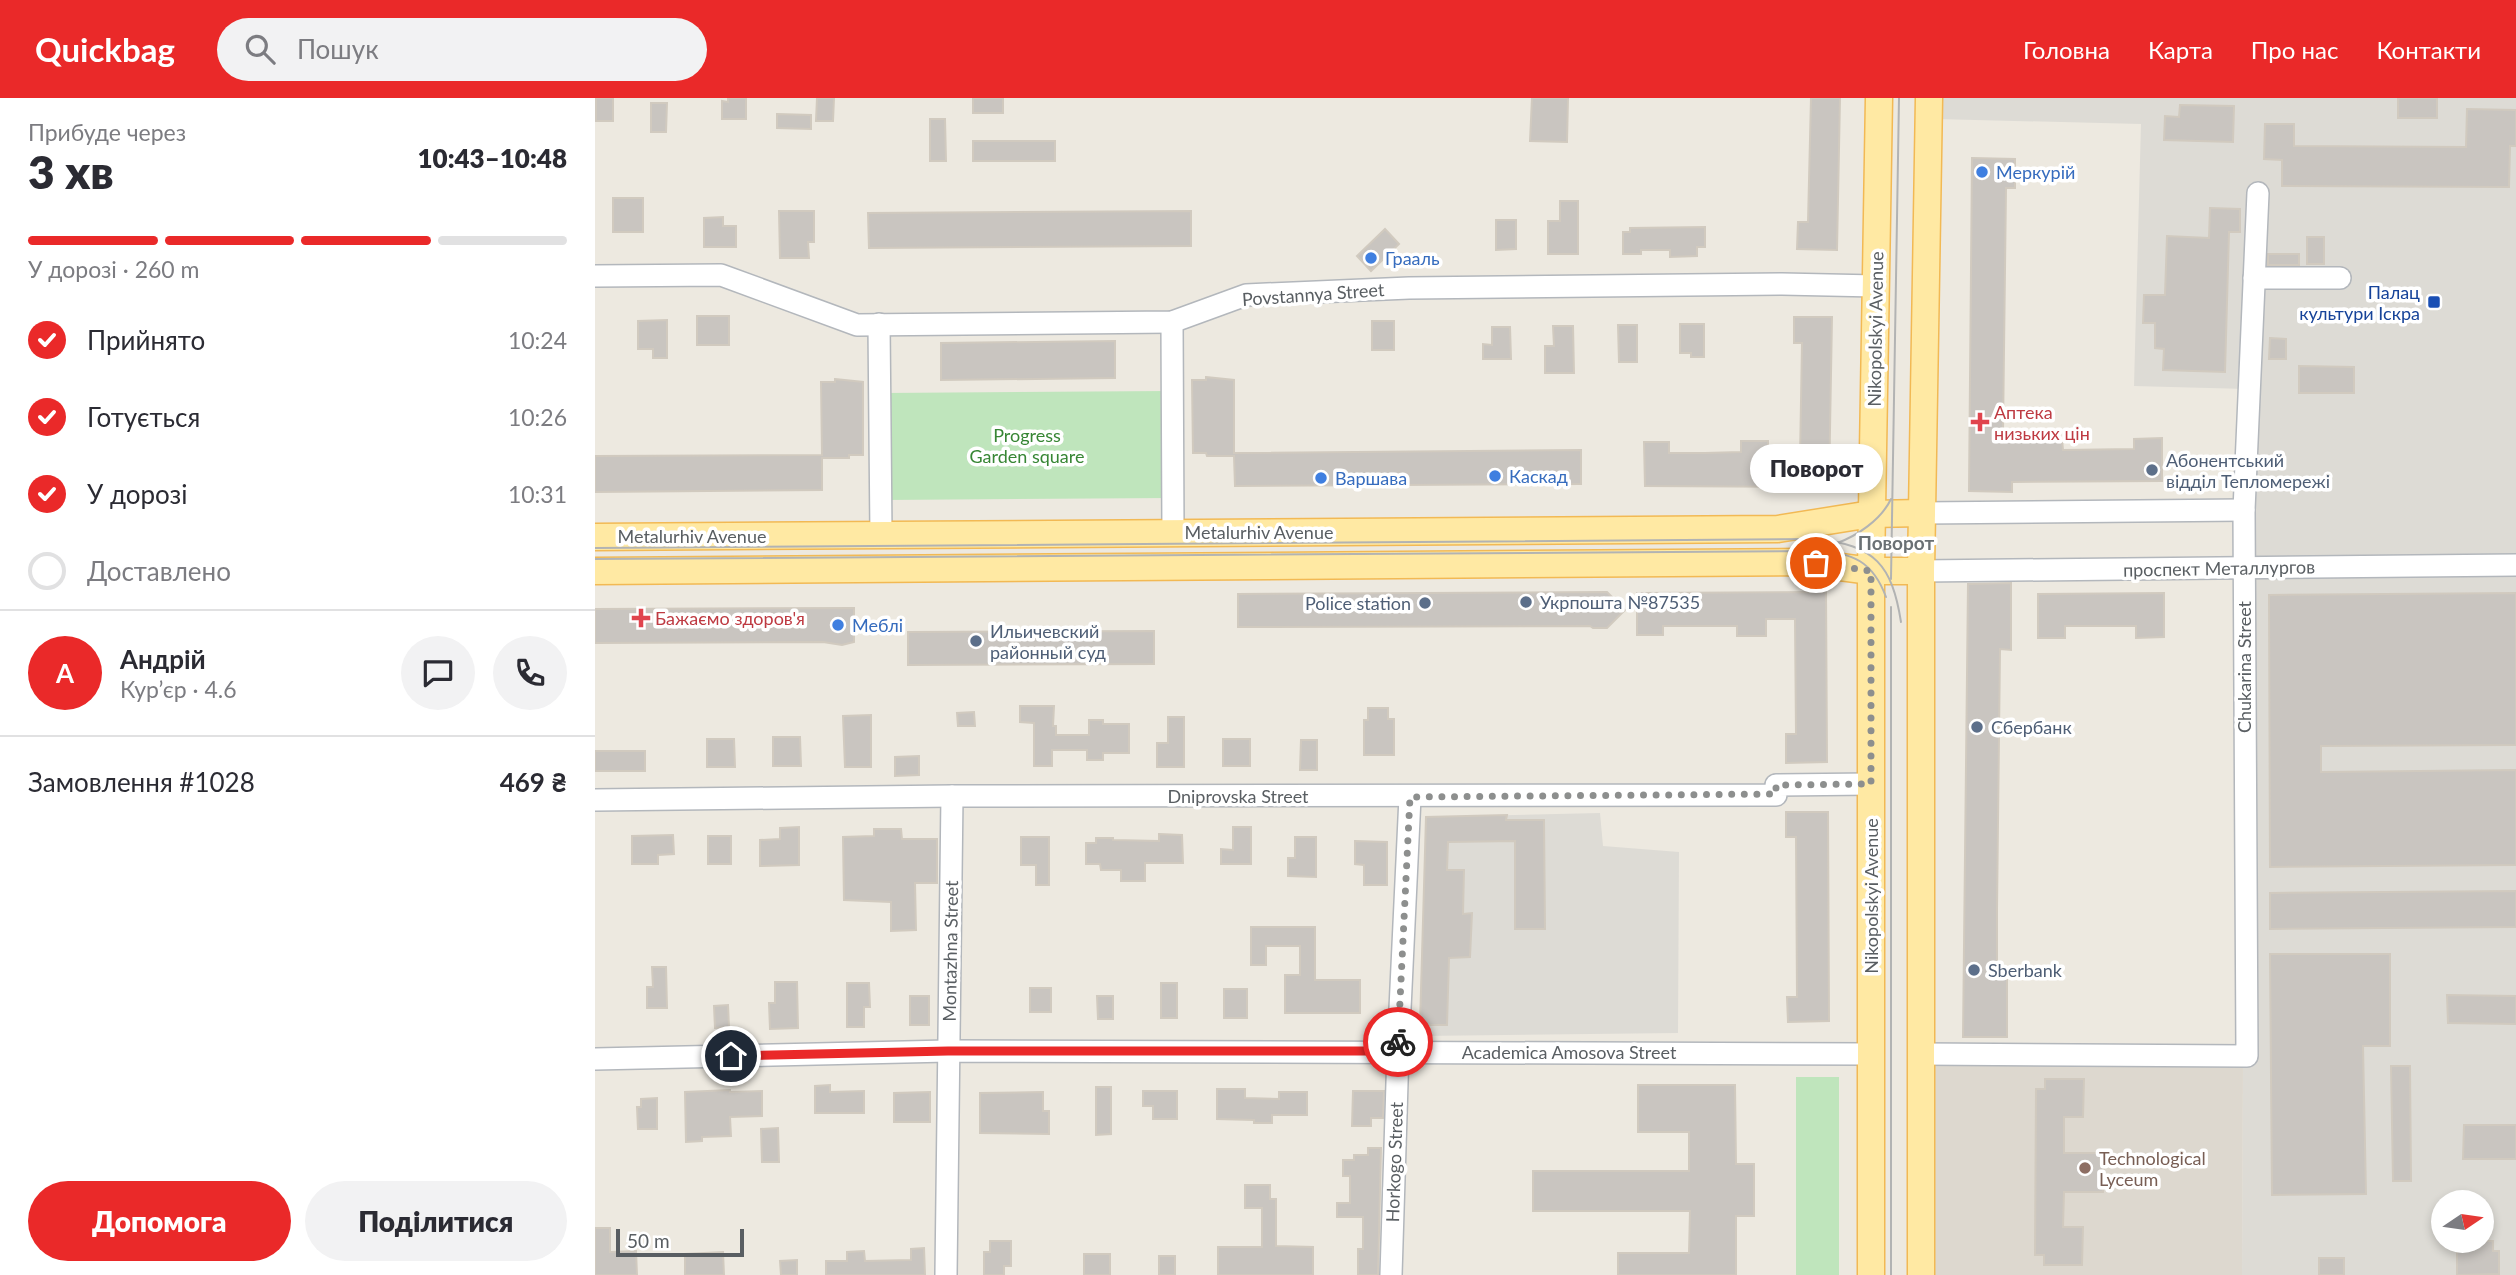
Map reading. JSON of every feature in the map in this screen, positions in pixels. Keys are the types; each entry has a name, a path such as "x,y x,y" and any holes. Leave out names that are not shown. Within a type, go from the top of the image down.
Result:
{"main road":[{"name":"Nikopolskyi Avenue","path":"1871,1275 1871,514 1879,98"},
{"path":"1921,1275 1921,513 1929,98"},
{"name":"Metalurhiv Avenue","path":"595,537 1778,528 1871,514 1921,513"},
{"path":"1173,533 1174,566"},
{"path":"881,535 882,569"},
{"name":"Metalurhiv Avenue","path":"595,570 1802,562 1871,571 1921,571"}],"street":[{"name":"Chukarina Street","path":"1921,1054 2247,1056 2243,568 2258,193"},
{"name":"Povstannya Street","path":"595,276 721,275 857,325 1172,322 1246,295 1409,288 1782,284 1876,286"},
{"path":"2254,278 2340,278"},
{"path":"1172,322 1173,533"},
{"path":"879,324 881,535"},
{"path":"1921,513 2244,510"},
{"name":"проспект Металлургов","path":"1921,571 2516,565"},
{"name":"Dniprovska Street","path":"595,800 952,796 1410,797 1776,794 1776,785 1871,784"},
{"name":"Montazhna Street","path":"946,1275 952,796"},
{"name":"Horkogo Street","path":"1391,1275 1410,797"},
{"name":"Academica Amosova Street","path":"595,1059 948,1051 1871,1054"}],"shaded area":[{"path":"1936,98 2516,98 2516,1275 2242,1275 2246,389 2134,386 2141,124 1936,119"},
{"path":"1600,813 1603,846 1679,852 1678,1033 1419,1036 1426,817"},
{"name":"Technological Lyceum","path":"1927,1060 2243,1062 2242,1275 1927,1275"}],"green space":[{"name":"Progress Garden square","path":"1169,391 1170,498 884,500 883,393"},
{"path":"1796,1077 1839,1077 1839,1275 1796,1275"}],"building":[{"path":"596,98 613,98 613,121 596,121"},
{"path":"728,98 746,98 746,119 722,119 722,101 728,102"},
{"path":"817,98 834,98 833,121 816,121"},
{"path":"973,98 1003,98 1003,113 973,113"},
{"path":"1532,98 1568,98 1567,142 1530,141"},
{"path":"1811,98 1840,98 1837,250 1797,249 1798,222 1808,222"},
{"path":"2398,98 2437,98 2437,118 2398,118"},
{"path":"651,103 667,103 666,132 651,132"},
{"path":"2180,105 2234,106 2233,142 2164,140 2165,116 2179,117"},
{"path":"2467,109 2516,110 2516,146 2510,146 2509,187 2282,186 2282,160 2264,159 2265,124 2294,124 2294,146 2466,147"},
{"path":"777,114 811,115 811,129 777,128"},
{"path":"930,119 945,119 946,161 930,161"},
{"path":"973,141 1055,141 1055,161 973,161"},
{"path":"1972,158 2015,159 2015,188 2006,188 2003,431 2013,431 2013,440 2062,439 2063,450 2134,449 2134,439 2162,438 2162,481 2012,482 2012,492 1969,491"},
{"path":"613,198 643,198 643,232 613,232"},
{"path":"1560,201 1578,201 1578,254 1548,254 1548,221 1560,221"},
{"path":"2210,208 2240,209 2240,232 2229,232 2225,372 2163,370 2164,349 2155,348 2155,323 2143,323 2144,295 2165,295 2167,236 2209,238"},
{"path":"779,211 814,211 814,242 808,242 809,258 780,258"},
{"path":"1191,211 1191,246 869,248 868,213"},
{"path":"723,217 723,226 736,226 736,247 704,247 704,218"},
{"path":"1496,220 1516,220 1516,249 1496,250"},
{"path":"1705,227 1705,247 1697,247 1697,256 1670,257 1670,250 1641,250 1641,254 1623,254 1623,232 1630,232 1630,228"},
{"path":"1385,229 1399,244 1371,271 1357,256"},
{"path":"2307,237 2324,237 2324,264 2307,264"},
{"path":"2268,254 2299,254 2299,265 2268,265"},
{"path":"697,316 729,316 729,345 697,345"},
{"path":"1794,317 1832,317 1829,487 1645,486 1644,442 1669,442 1669,453 1705,453 1741,452 1741,441 1768,441 1768,459 1800,459 1802,343 1794,343"},
{"path":"667,320 667,358 653,358 653,349 638,349 638,321"},
{"path":"1372,321 1394,321 1394,350 1372,350"},
{"path":"1680,324 1704,324 1704,357 1691,357 1691,353 1680,353"},
{"path":"1618,325 1637,325 1637,362 1619,362"},
{"path":"1553,326 1573,326 1574,373 1545,373 1545,346 1554,346"},
{"path":"1492,327 1510,327 1511,359 1483,359 1483,344 1492,345"},
{"path":"2270,338 2286,339 2286,359 2269,359"},
{"path":"1115,341 1115,378 941,380 941,343"},
{"path":"2299,366 2354,367 2354,393 2299,393"},
{"path":"1206,377 1234,380 1234,453 1581,450 1581,484 1235,486 1234,456 1193,453 1192,380 1206,380"},
{"path":"835,379 863,382 863,455 822,458 822,490 595,492 595,456 822,455 821,382 835,382"},
{"path":"2011,583 2011,650 2000,649 1997,909 1997,979 2007,979 2007,1037 1963,1037 1968,584"},
{"path":"1607,592 1625,610 1607,628 1238,627 1238,594"},
{"path":"1826,592 1827,762 1786,763 1786,734 1796,734 1795,619 1766,619 1766,636 1737,636 1737,626 1663,626 1663,635 1637,635 1637,593"},
{"path":"2164,593 2164,637 2136,638 2136,626 2065,626 2065,638 2038,638 2038,594"},
{"path":"2516,593 2516,745 2321,746 2321,772 2516,770 2516,865 2270,867 2269,595"},
{"path":"854,608 854,642 842,645 823,642 595,643 595,609"},
{"path":"1154,631 1154,664 908,665 908,632"},
{"path":"1020,706 1054,706 1053,726 1056,726 1056,735 1089,735 1089,720 1103,720 1103,724 1129,724 1129,753 1103,753 1103,760 1087,760 1087,750 1052,750 1052,766 1034,766 1034,723 1020,722"},
{"path":"1368,708 1388,708 1388,719 1394,719 1394,755 1364,755 1364,720 1368,720"},
{"path":"974,712 975,726 958,726 957,713"},
{"path":"871,715 871,767 845,767 843,716"},
{"path":"1168,717 1184,717 1184,767 1157,767 1157,743 1168,743"},
{"path":"773,737 800,737 801,766 773,766"},
{"path":"707,739 734,739 735,767 707,767"},
{"path":"1223,739 1250,739 1250,766 1223,766"},
{"path":"1301,740 1317,740 1317,770 1300,770"},
{"path":"595,751 645,751 645,771 595,771"},
{"path":"919,756 919,775 895,776 895,757"},
{"path":"1786,812 1828,812 1829,1021 1788,1022 1787,997 1797,997 1796,837 1786,837"},
{"path":"1507,815 1506,820 1544,820 1545,929 1515,929 1515,841 1448,842 1447,870 1464,870 1463,914 1472,913 1470,957 1449,958 1447,1025 1420,1025 1426,817"},
{"path":"799,827 799,865 760,866 760,840 780,839 780,828"},
{"path":"1233,827 1251,827 1251,864 1221,864 1221,849 1233,850"},
{"path":"874,829 901,829 902,839 937,839 937,883 915,883 916,930 891,931 891,902 844,900 843,837 874,836"},
{"path":"1159,834 1182,835 1183,863 1145,863 1145,881 1121,881 1121,870 1101,870 1100,864 1086,864 1086,843 1096,843 1096,838 1159,841"},
{"path":"673,835 674,854 658,855 658,864 632,864 632,836"},
{"path":"708,836 731,836 731,864 708,864"},
{"path":"1021,837 1049,837 1049,885 1036,885 1036,865 1021,865"},
{"path":"1295,837 1316,837 1316,877 1288,876 1288,858 1295,858"},
{"path":"1355,841 1387,842 1387,885 1364,885 1364,865 1355,864"},
{"path":"2516,891 2516,927 2270,929 2270,893"},
{"path":"1251,927 1315,927 1315,980 1360,980 1360,1013 1285,1013 1285,975 1300,975 1300,946 1266,946 1266,965 1251,965"},
{"path":"2270,954 2390,954 2390,1046 2363,1046 2366,1194 2272,1195"},
{"path":"652,967 666,967 667,1008 647,1008 647,987 653,987"},
{"path":"775,982 797,982 798,1028 770,1029 769,1003 775,1003"},
{"path":"847,983 869,983 870,1007 864,1007 864,1027 847,1027"},
{"path":"1161,983 1177,983 1177,1018 1161,1018"},
{"path":"1030,988 1051,988 1051,1012 1030,1012"},
{"path":"1224,989 1247,989 1247,1018 1224,1018"},
{"path":"2447,995 2516,996 2516,1024 2448,1023"},
{"path":"910,996 929,996 929,1025 910,1025"},
{"path":"1097,996 1113,996 1113,1019 1098,1019"},
{"path":"728,1005 729,1027 715,1028 714,1006"},
{"path":"2391,1066 2410,1066 2411,1181 2393,1181"},
{"path":"2045,1079 2084,1079 2083,1117 2064,1117 2064,1153 2104,1153 2103,1192 2064,1192 2063,1227 2083,1227 2082,1265 2044,1265 2044,1255 2035,1255 2036,1089 2045,1089"},
{"path":"830,1085 830,1092 864,1091 864,1113 815,1113 815,1086"},
{"path":"1638,1085 1735,1085 1736,1164 1754,1164 1754,1216 1736,1216 1736,1275 1618,1275 1618,1253 1689,1253 1690,1211 1533,1211 1533,1171 1689,1171 1689,1132 1638,1132"},
{"path":"1096,1087 1111,1087 1111,1134 1096,1135"},
{"path":"1217,1089 1245,1089 1245,1098 1279,1099 1279,1092 1307,1092 1307,1115 1272,1115 1272,1123 1217,1119"},
{"path":"762,1091 762,1116 730,1117 731,1136 702,1137 702,1141 686,1142 685,1092"},
{"path":"1143,1091 1177,1091 1177,1119 1153,1119 1153,1106 1143,1106"},
{"path":"1353,1091 1384,1091 1383,1118 1371,1118 1371,1126 1352,1126"},
{"path":"930,1092 930,1122 894,1122 894,1093"},
{"path":"1043,1092 1043,1111 1049,1111 1049,1134 980,1133 980,1093"},
{"path":"657,1098 657,1129 638,1129 637,1107 641,1107 641,1099"},
{"path":"2464,1125 2516,1125 2516,1159 2463,1159"},
{"path":"778,1128 779,1162 762,1162 761,1129"},
{"path":"1368,1148 1381,1148 1378,1275 1358,1275 1358,1249 1363,1249 1363,1217 1337,1217 1337,1203 1350,1203 1350,1176 1343,1176 1343,1160 1354,1160 1354,1155 1368,1155"},
{"path":"1245,1185 1270,1185 1270,1199 1276,1199 1276,1246 1313,1247 1313,1275 1218,1275 1218,1247 1262,1247 1262,1208 1245,1208"},
{"path":"595,1228 610,1228 610,1252 636,1251 637,1275 595,1275"},
{"path":"990,1241 1011,1241 1011,1266 1004,1266 1004,1275 984,1275 984,1252 990,1252"},
{"path":"924,1248 925,1275 826,1275 826,1261 847,1261 847,1252 864,1251 865,1261 911,1260 911,1249"},
{"path":"2499,1251 2499,1274 2457,1275 2457,1253"},
{"path":"723,1252 724,1275 685,1275 685,1254"},
{"path":"1084,1254 1110,1254 1110,1275 1084,1275"},
{"path":"1159,1256 1175,1256 1175,1275 1159,1275"},
{"path":"2319,1258 2344,1258 2344,1275 2319,1275"},
{"path":"797,1260 797,1275 781,1275 780,1261"}],"tram line":[{"path":"1891,579 1899,98"},
{"path":"1835,544 1852,537 1867,526 1881,514 1891,499"},
{"path":"595,548 1816,539 1853,546 1877,561 1892,586 1901,622"},
{"path":"595,559 1816,551 1841,554 1860,561 1875,575 1886,597"},
{"path":"1891,607 1891,1275"}],"way so far":[{"path":"1398,1042 1410,797 1776,794 1776,785 1871,784 1871,571 1816,563"}],"place":[{"name":"Меркурій","path":"1982,172"},
{"name":"Грааль","path":"1371,258"},
{"name":"Палац культури Іскра","path":"2434,302"},
{"name":"Аптека низьких цін","path":"1980,422"},
{"name":"Абонентський відділ Тепломережі","path":"2152,470"},
{"name":"Каскад","path":"1495,476"},
{"name":"Варшава","path":"1321,478"},
{"name":"Поворот","path":"1816,563"},
{"name":"Укрпошта №87535","path":"1526,602"},
{"name":"Police station","path":"1425,603"},
{"name":"Бажаємо здоров'я","path":"641,618"},
{"name":"Меблі","path":"838,625"},
{"name":"Ильичевский районный суд","path":"976,641"},
{"name":"Сбербанк","path":"1977,727"},
{"name":"Sberbank","path":"1974,970"},
{"name":"Technological Lyceum","path":"2085,1168"}],"district":[{"name":"Поворот","path":"1896,542"}],"route":[{"path":"731,1056 948,1051 1398,1051 1398,1042"}]}
